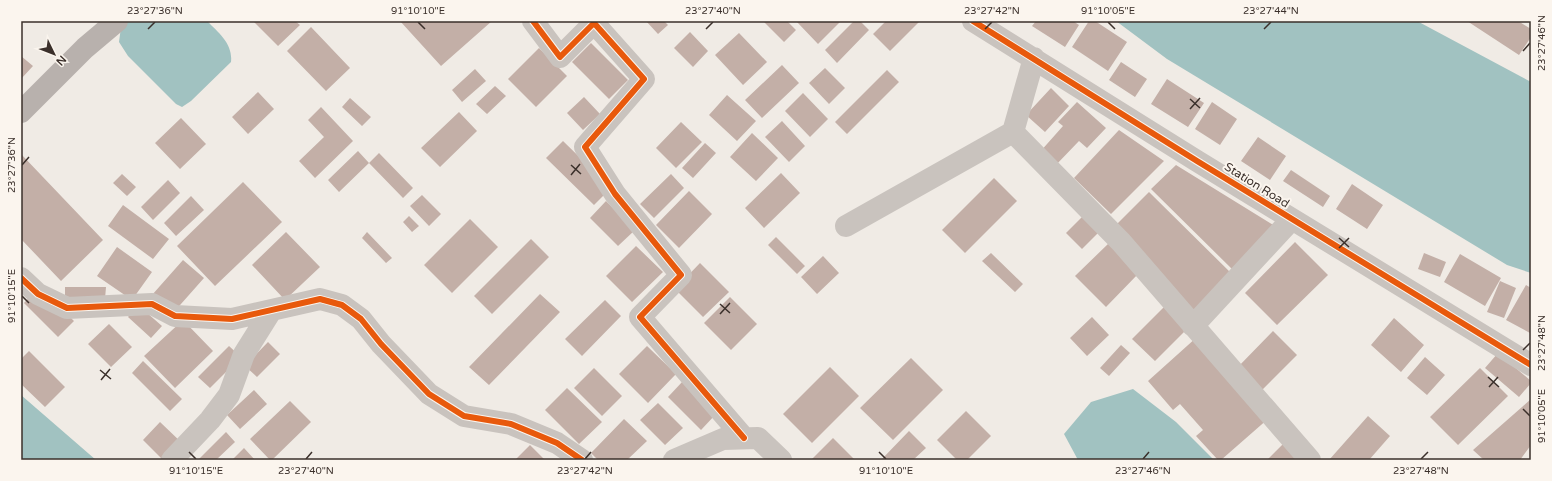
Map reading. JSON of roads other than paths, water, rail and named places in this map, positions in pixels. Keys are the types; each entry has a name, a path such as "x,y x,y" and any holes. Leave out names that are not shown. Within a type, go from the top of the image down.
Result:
{"main road":[{"path":"21,112 85,48 117,21"}],"street":[{"path":"533,21 560,57 594,23 644,79 585,147 615,194 681,275 640,317 744,438"},
{"name":"Station Road","path":"973,21 1531,365"},
{"path":"846,226 1013,132 1034,58"},
{"path":"1013,132 1121,242 1310,460"},
{"path":"1193,326 1292,219"},
{"path":"21,278 38,294 67,308 152,304 175,316 232,319 320,299 342,305 361,318 381,344 429,394 458,413 464,416 511,424 557,443 582,460"},
{"path":"172,460 210,420 229,394 244,354 271,311"},
{"path":"674,460 723,440 744,438 758,438 781,460"}],"water":[{"path":"129,21 207,21 220,34 227,44 230,50 231,62 191,101 182,107 176,104 128,56 119,42 121,27"},
{"path":"1116,21 1417,21 1531,82 1531,273 1507,265 1167,59"},
{"path":"1133,389 1176,422 1214,460 1078,460 1064,434 1091,402"},
{"path":"21,395 96,460 21,460"}]}
